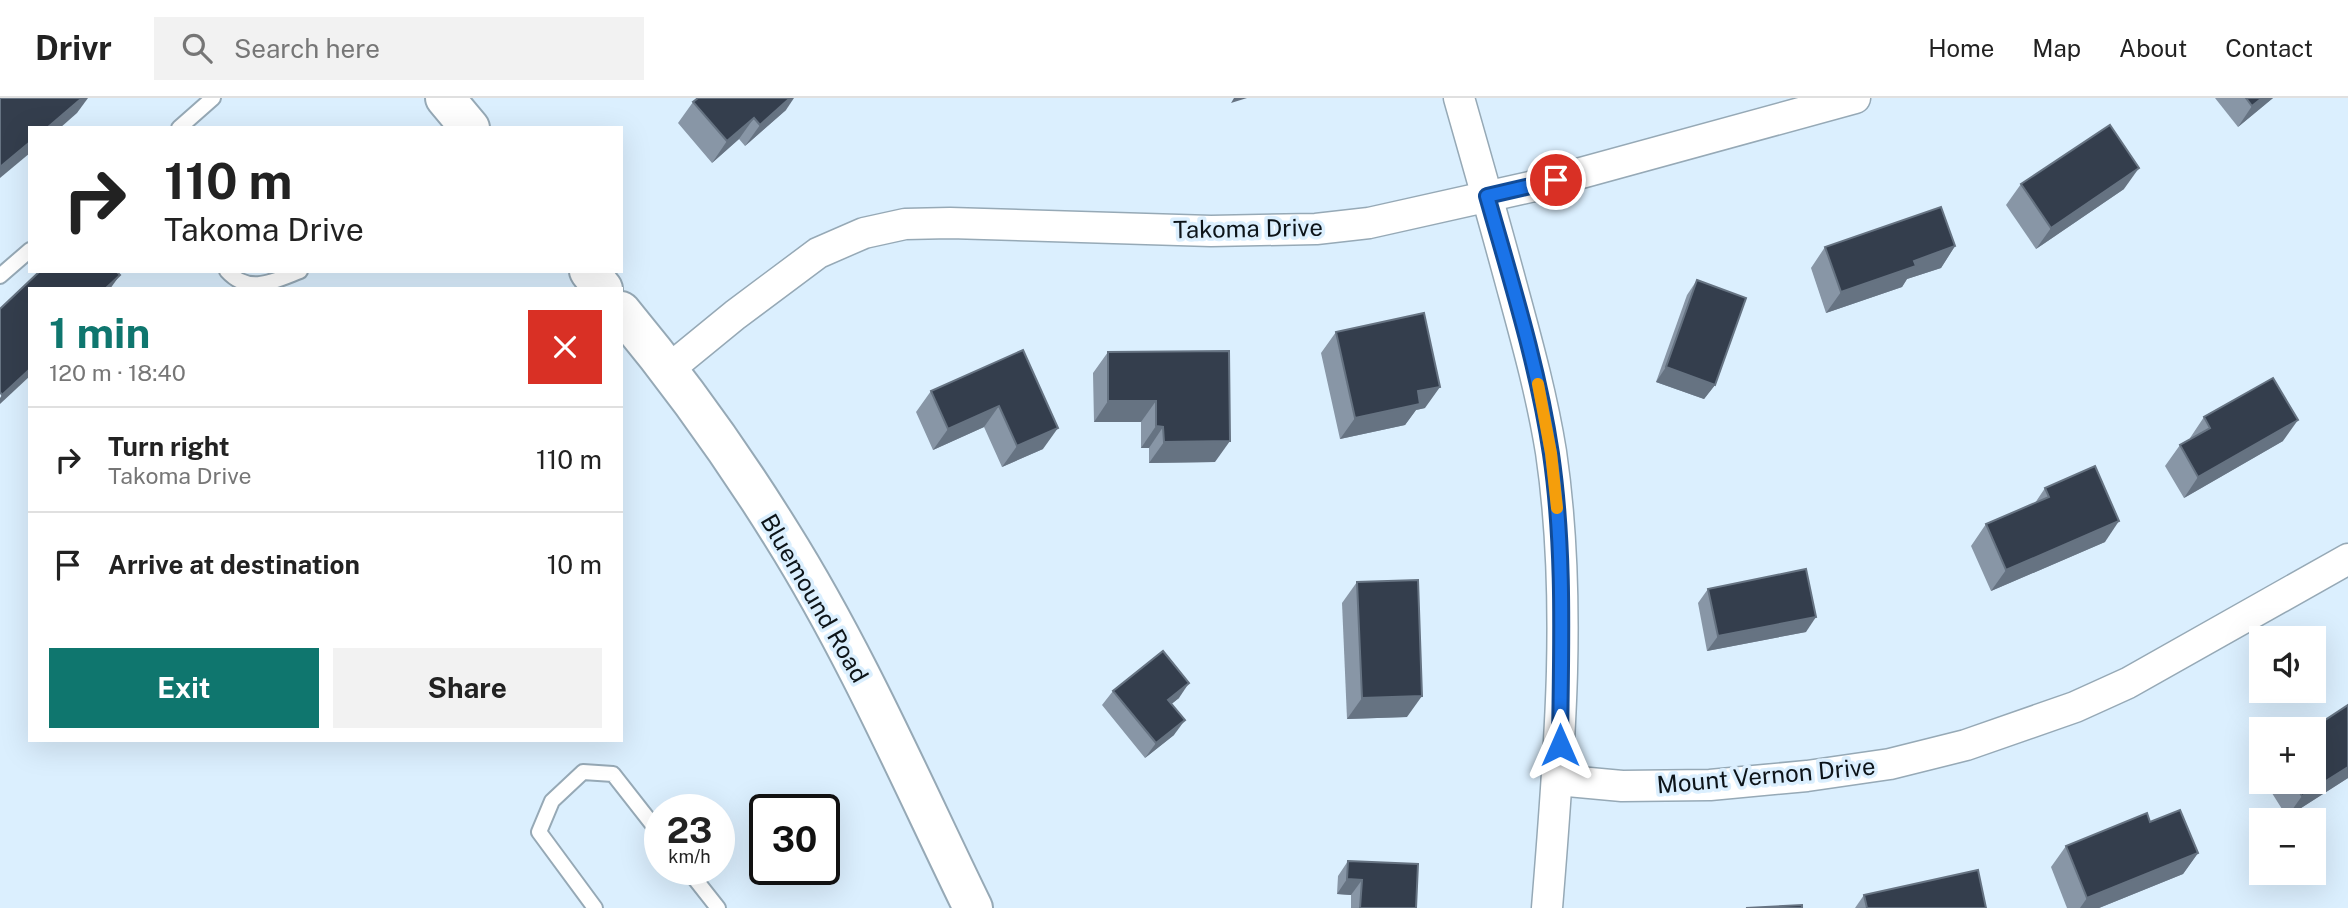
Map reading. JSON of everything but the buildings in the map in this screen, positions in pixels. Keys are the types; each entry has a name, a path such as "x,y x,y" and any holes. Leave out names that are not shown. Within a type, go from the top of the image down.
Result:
{"main road":[{"path":"445,98 468,126"},
{"path":"591,273 601,287"},
{"name":"Bluemound Road","path":"623,313 669,369 783,536 863,680 973,908"}],"street":[{"path":"1459,98 1538,380 1557,507 1561,602 1560,745 1547,908"},
{"name":"Takoma Drive","path":"669,369 818,253 864,233 905,224 950,223 1211,231 1316,229 1369,223 1530,187 1855,98"},
{"name":"Mount Vernon Drive","path":"1557,780 1622,786 1710,785 1807,776 1890,764 1966,744 2075,707 2128,683 2348,559"}],"lane":[{"path":"181,126 213,98"},
{"path":"0,276 28,252"},
{"path":"229,273 241,286 263,285 295,273"},
{"path":"595,908 540,832 552,802 583,772 613,774 644,814"},
{"path":"700,885 718,908"}],"slow traffic":[{"path":"1538,384 1551,453 1557,508"}],"route":[{"path":"1556,180 1487,196 1538,380 1551,453 1557,507 1561,602 1560,745"}]}
